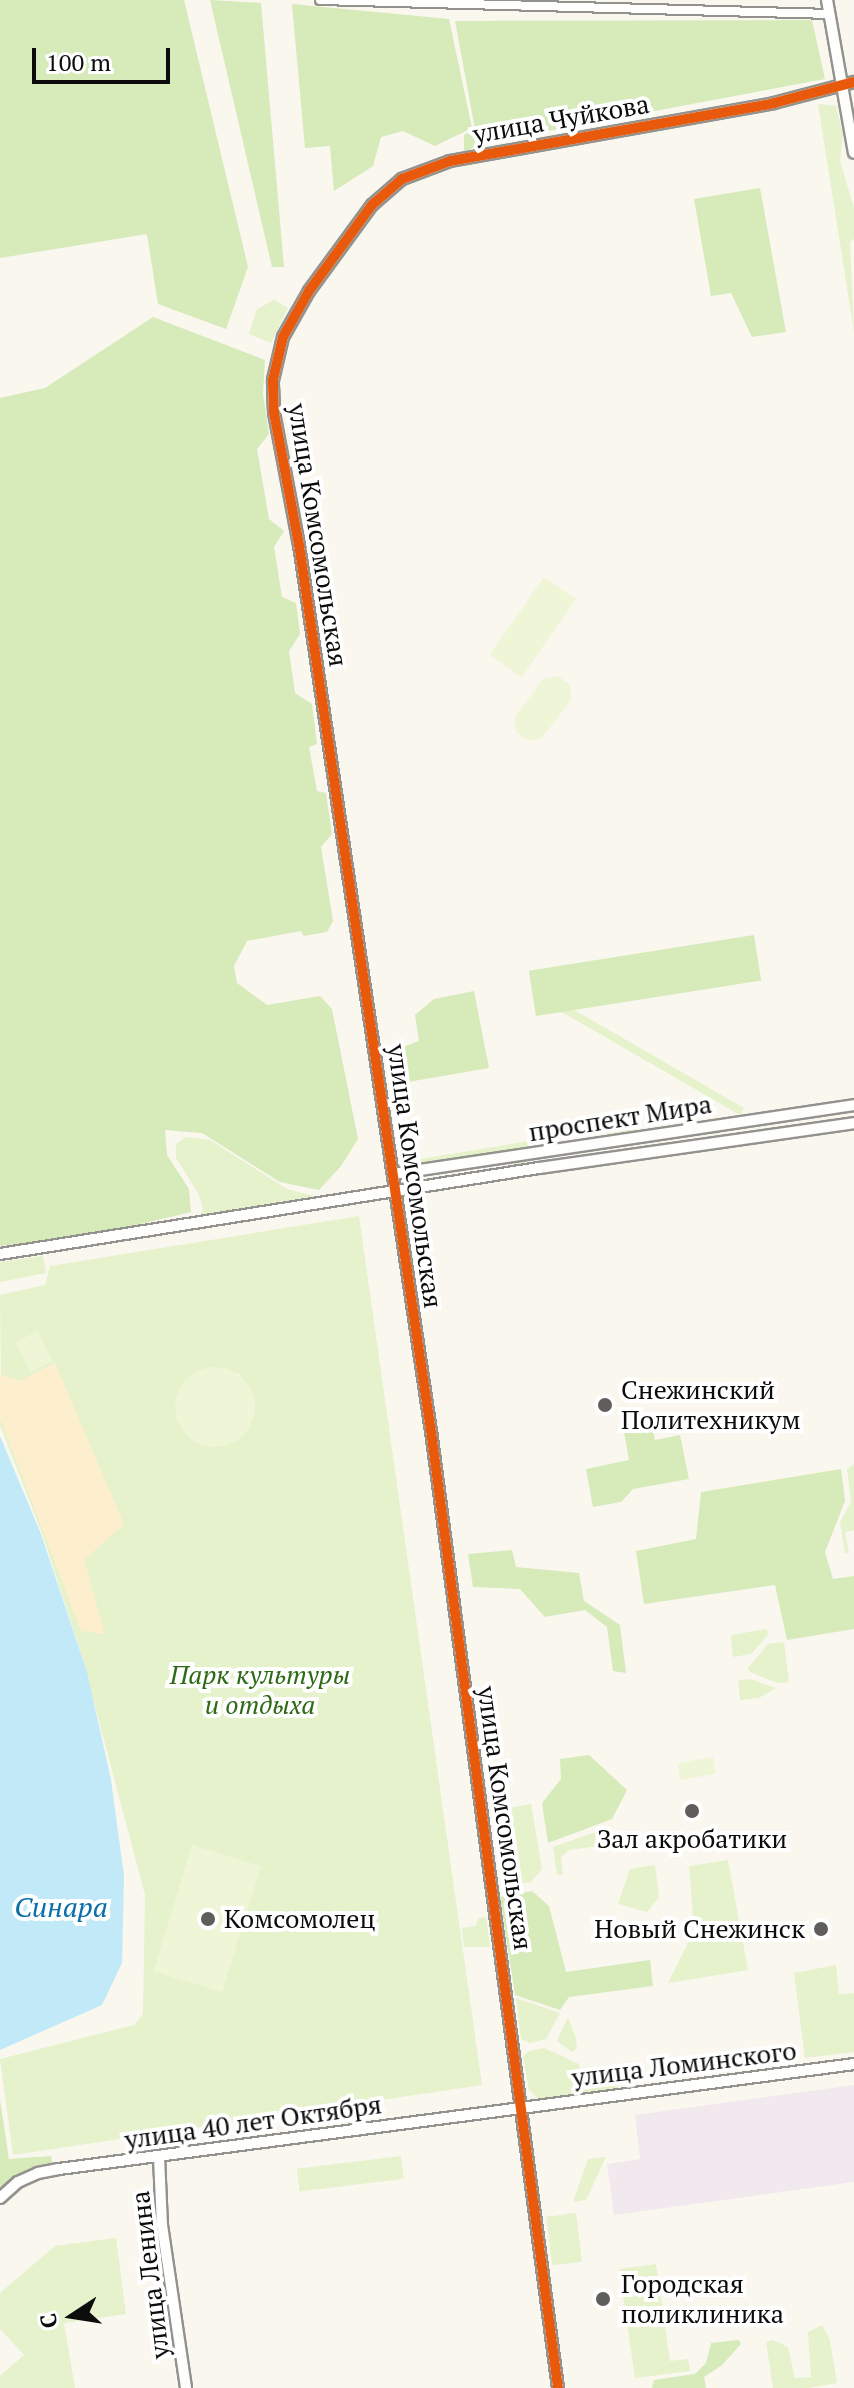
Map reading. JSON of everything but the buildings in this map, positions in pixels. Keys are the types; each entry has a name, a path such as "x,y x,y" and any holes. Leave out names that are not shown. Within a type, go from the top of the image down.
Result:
{"street":[{"path":"320,0 830,14"},
{"path":"827,0 854,153"},
{"name":"улица Чуйкова","path":"328,265 372,205 402,179 424,169 527,146 774,103 854,82"},
{"name":"улица Комсомольская","path":"328,265 283,337 273,380 274,413 299,545 436,1469 558,2388"},
{"name":"проспект Мира","path":"393,1174 854,1105"},
{"path":"839,1107 848,1124"},
{"path":"726,1124 729,1142"},
{"name":"проспект Мира","path":"0,1254 539,1168 848,1124"},
{"path":"536,1153 539,1168"},
{"name":"улица Ломинского","path":"520,2108 854,2064"},
{"name":"улица 40 лет Октября","path":"0,2198 18,2182 38,2173 520,2108"},
{"name":"улица Ленина","path":"159,2157 162,2225 186,2388"}],"shaded area":[{"path":"854,2085 854,2182 614,2215 607,2164 640,2159 635,2115"}],"green space":[{"path":"0,0 184,0 248,267 226,329 158,304 147,234 0,258"},
{"path":"210,0 261,3 284,267 272,267"},
{"path":"292,4 449,19 472,128 435,146 403,131 381,137 373,166 334,191 330,146 305,148"},
{"path":"812,20 825,79 484,143 464,152 464,135 475,129 455,21"},
{"path":"818,104 836,106 843,135 840,161 854,208 854,239 850,242 854,332"},
{"path":"760,188 786,332 752,337 731,293 711,296 694,199"},
{"path":"274,300 288,308 271,343 249,334 257,309"},
{"path":"153,317 265,360 263,394 269,434 257,449 269,519 284,531 274,547 282,597 296,603 300,634 289,651 295,693 312,704 317,744 309,747 317,791 326,793 332,834 321,847 333,921 327,932 304,936 301,931 247,941 234,966 237,983 267,1005 320,996 332,1009 358,1139 341,1166 319,1190 280,1182 202,1133 165,1130 167,1155 189,1189 191,1212 90,1236 0,1246 0,398 45,388"},
{"path":"544,577 576,599 521,677 490,655"},
{"path":"558,676 570,685 571,700 542,738 529,741 516,732 514,718 543,679"},
{"path":"754,935 761,980 536,1016 529,971"},
{"path":"474,991 489,1068 408,1082 403,1047 419,1041 415,1015 434,999"},
{"path":"564,1004 744,1108 740,1115 560,1011"},
{"path":"547,1130 719,1130 719,1134 547,1134"},
{"path":"186,1137 210,1140 287,1189 325,1199 197,1223 203,1208 198,1193 176,1158 176,1144"},
{"path":"529,1141 530,1147 415,1167 414,1160"},
{"path":"414,1160 526,1160 526,1164 414,1164"},
{"name":"Парк культуры и отдыха","path":"359,1216 482,2085 13,2155 0,2059 134,2025 143,2014 145,1895 81,1653 43,1536 0,1425 0,1418 23,1475 104,1634 84,1560 55,1363 20,1381 1,1377 0,1295 45,1285 50,1266","holes":["214,1367 239,1374 250,1388 255,1403 236,1441 223,1446 201,1444 188,1437 200,1370"]},
{"path":"43,1256 46,1273 0,1282 0,1262"},
{"path":"38,1331 53,1362 30,1373 16,1342"},
{"path":"215,1367 230,1370 243,1379 252,1392 255,1407 252,1422 243,1435 230,1444 215,1447 200,1444 187,1435 178,1422 175,1407 178,1392 187,1379 200,1370"},
{"path":"651,1421 655,1440 680,1435 689,1479 633,1489 621,1502 593,1507 586,1469 629,1460 623,1427"},
{"path":"854,1464 854,1530 845,1532 849,1553 845,1554 840,1522 851,1502 847,1469"},
{"path":"841,1469 845,1501 825,1552 833,1579 854,1576 854,1629 787,1640 775,1585 644,1604 636,1551 696,1539 701,1492"},
{"path":"512,1550 516,1567 579,1573 584,1601 620,1625 626,1673 613,1671 607,1627 585,1610 545,1617 520,1589 473,1587 468,1554"},
{"path":"767,1629 768,1635 751,1654 733,1657 731,1635"},
{"path":"784,1642 789,1682 777,1683 750,1672 748,1668 768,1644"},
{"path":"750,1679 776,1688 759,1698 740,1700 738,1680"},
{"path":"589,1755 627,1790 612,1819 548,1843 542,1803 561,1779 560,1759"},
{"path":"713,1757 716,1774 680,1780 678,1763"},
{"path":"531,1804 542,1869 531,1882 508,1886 496,1810"},
{"path":"607,1828 614,1844 569,1850 561,1858 563,1874 557,1875 553,1847"},
{"name":"Комсомолец","path":"192,1845 261,1866 222,1992 153,1971"},
{"path":"728,1860 748,1970 668,1983 694,1931 689,1866"},
{"path":"655,1865 659,1897 647,1912 618,1904 630,1869"},
{"path":"532,1891 549,1906 566,1972 650,1960 653,1986 569,1997 560,2010 515,1995 500,1897"},
{"path":"486,1917 490,1947 464,1947 462,1928 476,1926 478,1918"},
{"path":"836,1965 839,1994 854,1993 854,2052 805,2058 794,1973"},
{"path":"516,1998 560,2013 546,2039 530,2043 521,2039"},
{"path":"568,2017 576,2038 577,2048 572,2052 557,2041"},
{"path":"544,2048 579,2064 581,2079 616,2075 618,2089 540,2100 529,2090 523,2056 529,2051"},
{"path":"0,2100 9,2159 51,2156 53,2168 29,2171 0,2187"},
{"path":"401,2156 404,2179 300,2192 297,2169"},
{"path":"606,2157 586,2200 573,2202 588,2159"},
{"path":"576,2213 582,2262 552,2265 546,2217"},
{"path":"116,2238 126,2314 64,2323 75,2388 0,2388 0,2376 24,2355 0,2329 0,2293 55,2246"},
{"path":"656,2264 670,2361 688,2359 690,2371 635,2378 619,2269"},
{"path":"822,2325 830,2340 837,2383 809,2388 773,2388 766,2342 773,2340 788,2347 795,2378 811,2377 808,2332"},
{"path":"739,2340 741,2344 722,2365 704,2377 706,2388 652,2388 654,2380 695,2374 706,2363 711,2343"}],"sand":[{"path":"55,1363 124,1524 84,1560 105,1634 81,1631 0,1418 0,1374 20,1381"}],"water":[{"name":"Синара","path":"0,1436 41,1534 87,1672 111,1780 124,1876 122,1963 102,2005 0,2050"}],"cycle path":[{"path":"558,2388 432,1438 299,545 274,413 273,380 283,337 309,291 372,205 402,179 450,161 774,103 854,82"}],"place":[{"name":"Снежинский Политехникум","path":"605,1405"},
{"name":"Зал акробатики","path":"692,1811"},
{"name":"Комсомолец","path":"208,1919"},
{"name":"Новый Снежинск","path":"821,1929"},
{"name":"Городская поликлиника","path":"603,2299"}]}
